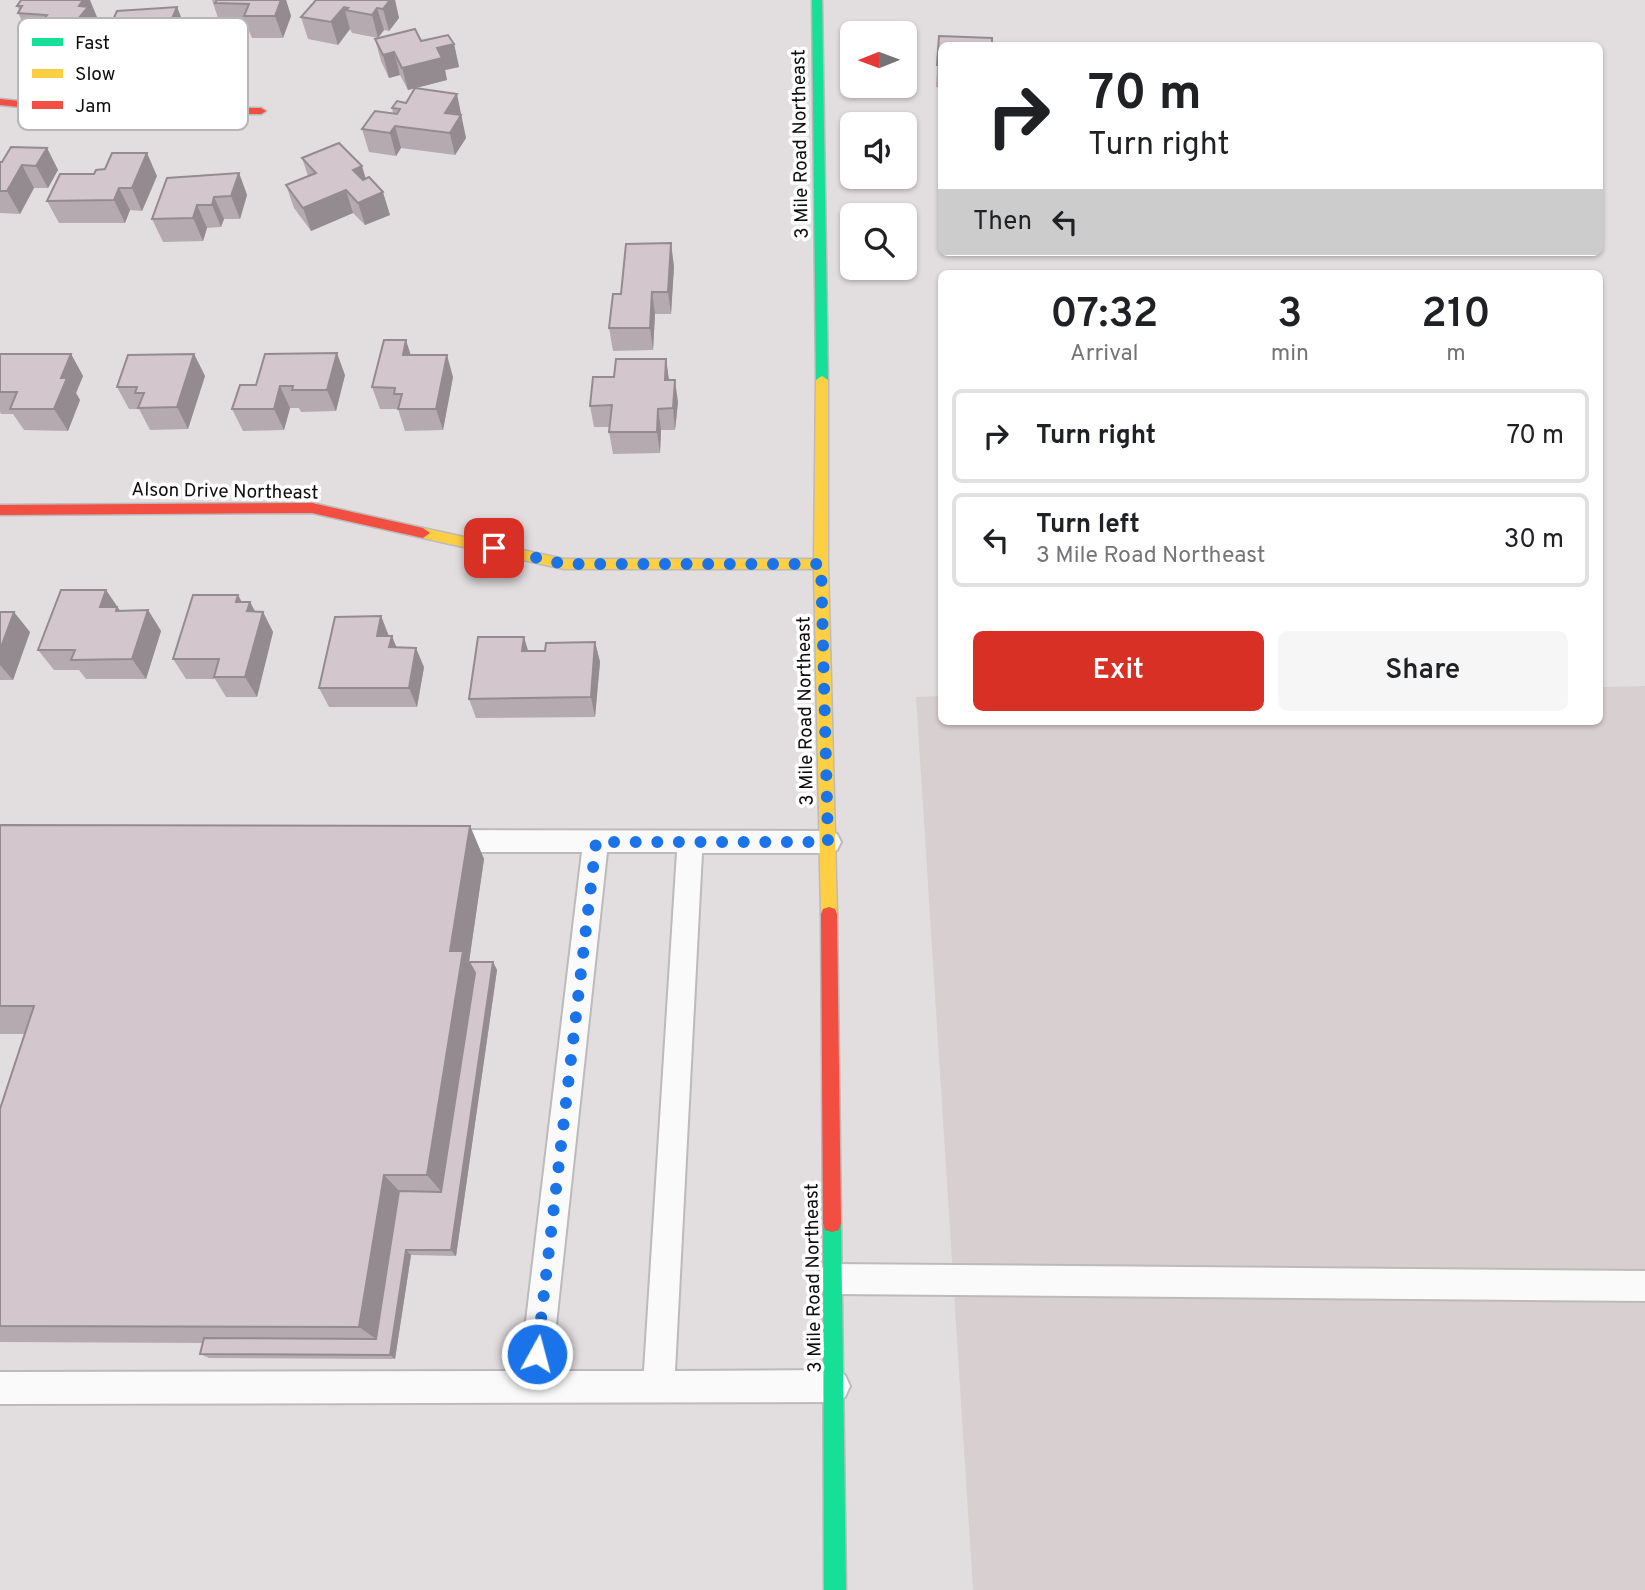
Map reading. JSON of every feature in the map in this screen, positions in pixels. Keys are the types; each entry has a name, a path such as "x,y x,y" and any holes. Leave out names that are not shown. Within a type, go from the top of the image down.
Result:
{"main road":[{"name":"3 Mile Road Northeast","path":"817,0 823,302 821,564 828,842 835,1590"},
{"path":"0,102 18,104"},
{"path":"248,111 261,111"},
{"name":"Alson Drive Northeast","path":"0,510 312,509 564,564 821,564"}],"lane":[{"path":"416,841 828,842"},
{"path":"534,1387 596,842"},
{"path":"659,1387 690,843"},
{"path":"832,1279 1645,1286"},
{"path":"0,1388 834,1386"}],"shaded area":[{"path":"1645,686 1645,1590 973,1590 916,697 938,696 938,725 1603,725 1603,687"}],"building":[{"path":"21,0 83,0 79,6 88,7 79,18 45,18 47,15 18,13 22,6 17,6"},
{"path":"217,0 281,0 275,16 244,16 249,4 215,3"},
{"path":"316,0 390,0 383,9 377,8 372,15 345,10 348,8 344,7 331,22 301,17"},
{"path":"177,7 172,18 114,18 117,11"},
{"path":"415,29 421,41 448,35 454,44 437,48 442,58 402,68 394,52 383,55 375,39"},
{"path":"939,36 992,38 992,42 939,42"},
{"path":"415,88 457,94 445,113 461,115 450,133 395,126 390,133 362,129 375,111 397,114 400,109 392,108 397,101 406,103"},
{"path":"339,143 362,166 353,170 363,180 369,177 383,192 358,203 346,190 303,208 286,185 316,173 302,158"},
{"path":"11,147 47,148 36,166 22,165 7,191 0,191 0,162"},
{"path":"112,153 147,153 132,188 119,188 114,200 47,201 60,174 94,174 96,170 105,169"},
{"path":"239,173 231,196 214,197 212,205 197,205 193,218 152,219 167,178"},
{"path":"671,243 668,292 652,292 650,328 609,328 613,294 621,294 626,244"},
{"path":"384,340 406,340 403,355 447,355 436,409 398,409 402,394 394,394 395,388 372,387"},
{"path":"337,353 327,390 292,390 293,386 280,386 274,409 232,409 240,385 256,385 265,354"},
{"path":"0,354 71,354 61,378 67,378 54,409 10,409 17,392 0,392"},
{"path":"194,354 177,407 138,408 144,393 135,393 137,387 117,387 128,355"},
{"path":"616,359 666,359 665,380 675,380 673,408 658,409 657,432 609,432 612,405 590,406 593,377 614,377"},
{"path":"61,590 106,590 100,607 117,607 116,611 148,610 132,659 71,660 75,650 38,650"},
{"path":"193,595 238,595 236,602 250,602 247,611 263,612 245,677 214,677 219,659 173,659"},
{"path":"0,612 14,612 0,650"},
{"path":"381,616 377,636 392,636 389,647 416,648 409,688 319,688 335,617"},
{"path":"478,637 524,637 522,651 545,651 546,643 595,642 591,697 469,699"},
{"path":"0,825 470,826 450,951 463,951 427,1175 384,1175 359,1327 0,1326 0,1109 34,1006 0,1006"},
{"path":"469,962 493,962 451,1250 406,1250 390,1355 200,1354 204,1338 376,1339 399,1191 441,1192 475,973"}],"traffic: fast":[{"path":"817,0 822,380"},
{"path":"832,1223 835,1590"}],"traffic: slow":[{"path":"822,380 821,564 829,914"},
{"path":"423,533 564,564 821,564"}],"traffic: jam":[{"path":"0,102 18,104"},
{"path":"248,111 261,111"},
{"path":"0,510 312,508 423,533"},
{"path":"829,914 832,1223"}],"route":[{"path":"494,548 564,564 821,564 828,842 596,842 537,1354"}]}
